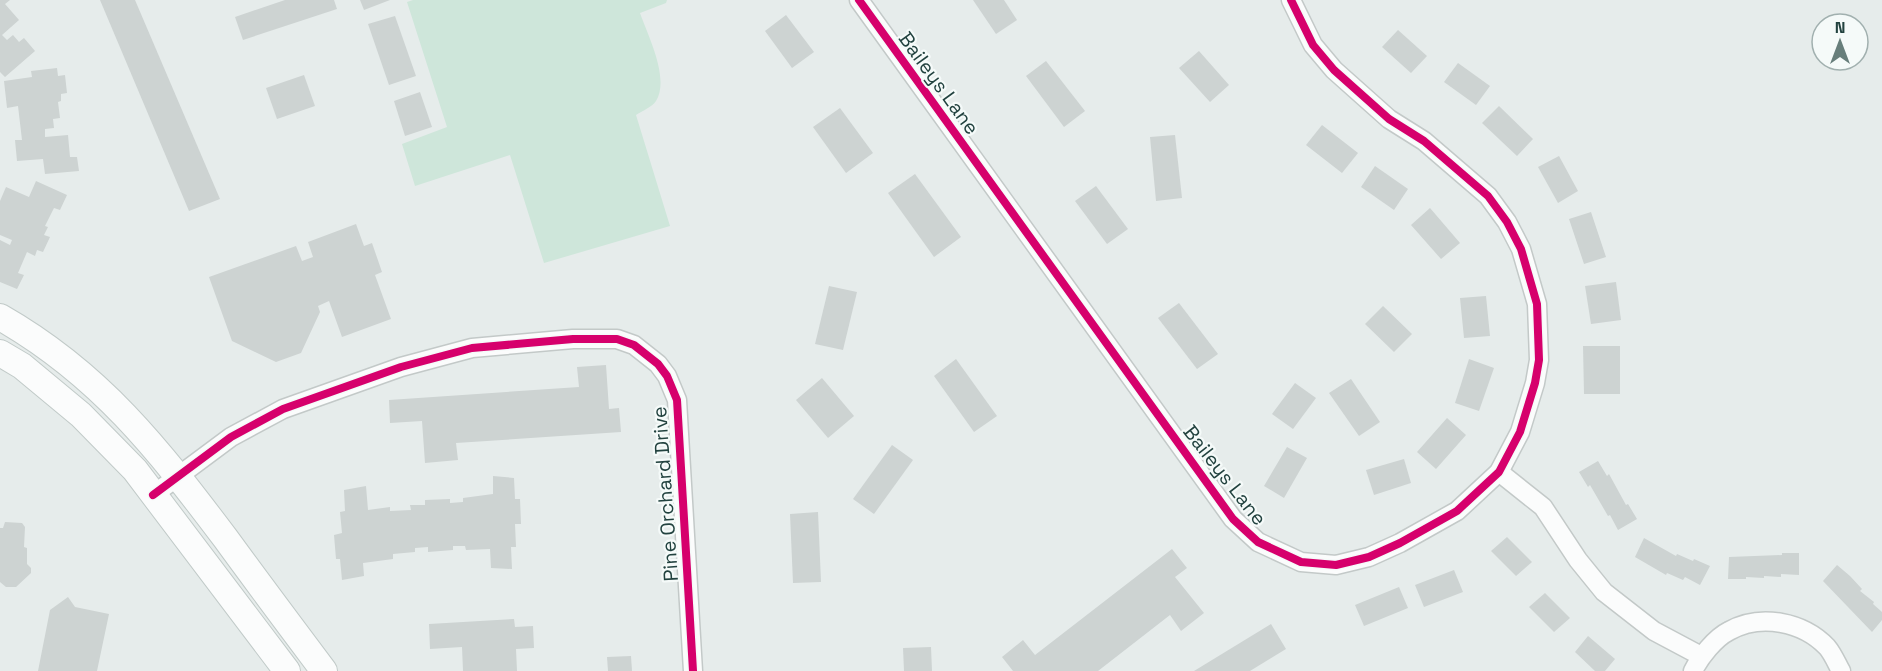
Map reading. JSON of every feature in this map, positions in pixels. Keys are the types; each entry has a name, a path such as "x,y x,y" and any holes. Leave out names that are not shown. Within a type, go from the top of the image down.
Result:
{"street":[{"name":"Baileys Lane","path":"859,0 1233,519 1258,542 1301,562 1336,565 1369,557 1400,543 1457,511 1499,472 1520,432 1535,383 1539,360 1537,304 1521,249 1508,222 1488,196 1424,141 1389,119 1334,70 1313,45 1290,0"},
{"path":"0,317 39,340 100,390 129,418 178,475 324,671"},
{"name":"Pine Orchard Drive","path":"153,495 231,437 283,409 401,367 472,348 573,339 617,339 634,345 658,364 667,376 677,400 693,671"},
{"path":"0,353 22,366 81,415 135,470 287,671"},
{"path":"1499,472 1543,507 1578,560 1604,592 1697,664 1729,631 1760,621 1790,625 1806,631 1828,648 1841,671"}],"green space":[{"path":"413,0 667,0 666,3 640,13 656,57 661,81 656,101 636,115 670,226 544,263 510,155 415,186 402,144 447,127 407,2"}],"building":[{"path":"0,0 10,0 5,4 19,20 2,35 7,40 13,35 19,42 24,38 35,51 5,77 0,72"},
{"path":"100,0 135,0 220,199 189,211"},
{"path":"285,0 334,0 337,9 243,40 235,17"},
{"path":"360,0 390,0 364,10"},
{"path":"973,0 1004,0 1017,20 996,34"},
{"path":"786,15 814,52 792,68 765,31"},
{"path":"395,16 416,76 389,85 368,24"},
{"path":"1398,30 1427,56 1411,73 1382,47"},
{"path":"1199,51 1229,85 1210,102 1179,68"},
{"path":"1046,61 1085,111 1064,127 1026,76"},
{"path":"1458,63 1490,86 1476,105 1444,82"},
{"path":"57,68 58,76 65,75 67,93 61,94 61,101 58,102 60,118 53,119 54,128 45,129 45,137 68,135 70,157 77,157 79,171 45,174 43,159 17,161 15,140 22,140 18,106 7,108 4,81 32,77 31,71"},
{"path":"304,75 315,106 277,119 266,88"},
{"path":"420,92 432,127 405,136 394,101"},
{"path":"1499,106 1533,139 1517,156 1482,123"},
{"path":"840,108 873,153 846,173 813,127"},
{"path":"1322,125 1358,153 1342,173 1306,145"},
{"path":"1175,135 1182,198 1156,201 1150,137"},
{"path":"1559,156 1578,191 1558,203 1538,167"},
{"path":"1375,166 1408,189 1394,210 1361,187"},
{"path":"915,174 961,237 934,257 888,193"},
{"path":"36,181 67,195 60,210 54,208 45,226 48,227 44,235 50,237 43,252 37,250 35,256 27,252 18,273 24,275 17,289 0,282 0,240 10,245 12,240 0,235 0,201 6,187 29,197"},
{"path":"1096,186 1128,229 1107,244 1075,201"},
{"path":"1430,208 1460,243 1441,259 1411,225"},
{"path":"1591,212 1606,257 1584,264 1569,219"},
{"path":"356,224 364,246 372,243 382,272 375,275 391,319 342,337 329,301 318,306 320,312 301,353 276,362 232,341 209,277 296,246 302,261 313,257 308,242"},
{"path":"1616,282 1621,320 1591,324 1585,286"},
{"path":"829,286 857,292 843,350 815,344"},
{"path":"1486,296 1490,336 1464,338 1460,298"},
{"path":"1179,303 1218,354 1197,369 1158,318"},
{"path":"1383,306 1412,334 1394,352 1365,324"},
{"path":"1583,346 1620,346 1620,394 1584,394"},
{"path":"956,359 997,416 974,432 934,376"},
{"path":"1469,359 1494,368 1479,411 1455,403"},
{"path":"606,365 609,409 619,408 621,432 456,443 458,460 425,463 422,421 390,423 389,400 579,387 577,367"},
{"path":"822,378 854,416 828,438 796,400"},
{"path":"1351,379 1380,422 1359,436 1329,393"},
{"path":"1295,383 1316,398 1293,429 1272,414"},
{"path":"1447,418 1466,435 1436,469 1417,452"},
{"path":"892,445 913,460 874,514 853,499"},
{"path":"1287,447 1307,458 1284,498 1264,486"},
{"path":"1404,459 1411,483 1374,495 1366,470"},
{"path":"1598,461 1607,476 1609,474 1626,505 1628,504 1637,519 1618,530 1590,485 1588,487 1579,472"},
{"path":"493,476 514,478 515,499 520,499 521,524 515,524 516,547 511,547 512,569 491,568 490,549 466,550 465,546 453,546 453,550 428,552 428,547 415,548 415,552 393,554 393,559 363,563 364,576 342,580 340,559 336,559 334,535 342,533 340,512 345,511 344,490 366,486 368,510 390,507 390,511 411,510 410,505 425,505 425,500 450,499 450,503 463,502 463,498 493,494"},
{"path":"818,512 821,582 793,583 790,514"},
{"path":"5,522 22,523 25,527 24,547 27,548 27,564 31,568 31,573 16,587 6,587 0,582 0,528 3,528"},
{"path":"1507,537 1532,562 1516,576 1491,551"},
{"path":"1644,538 1676,556 1677,554 1693,561 1694,559 1710,566 1700,585 1685,577 1683,580 1667,573 1666,575 1635,557"},
{"path":"1172,549 1187,568 1175,577 1204,613 1181,631 1170,615 1098,671 1013,671 1002,657 1023,640 1035,655"},
{"path":"1782,553 1799,553 1799,575 1781,574 1781,577 1728,579 1729,557 1782,555"},
{"path":"1837,565 1882,612 1882,620 1872,632 1823,581"},
{"path":"1454,570 1463,592 1424,607 1415,585"},
{"path":"1399,587 1408,608 1364,626 1355,605"},
{"path":"1545,593 1570,618 1554,632 1529,607"},
{"path":"68,597 75,607 109,614 97,671 38,671 50,610"},
{"path":"514,619 515,627 533,626 534,648 516,649 517,671 463,671 462,647 430,649 429,624"},
{"path":"1271,624 1286,649 1250,671 1194,671"},
{"path":"1588,636 1615,659 1605,671 1595,671 1575,652"},
{"path":"931,647 932,671 904,671 903,648"},
{"path":"631,656 632,671 608,671 607,657"}],"cycle path":[{"path":"859,0 1233,519 1258,542 1301,562 1336,565 1369,557 1400,543 1457,511 1499,472 1520,432 1535,383 1539,360 1537,304 1521,249 1507,222 1488,196 1424,141 1389,119 1334,70 1313,45 1291,0"},
{"path":"153,495 231,437 283,409 401,367 472,348 573,339 617,339 634,345 658,364 667,376 677,400 693,671"}]}
